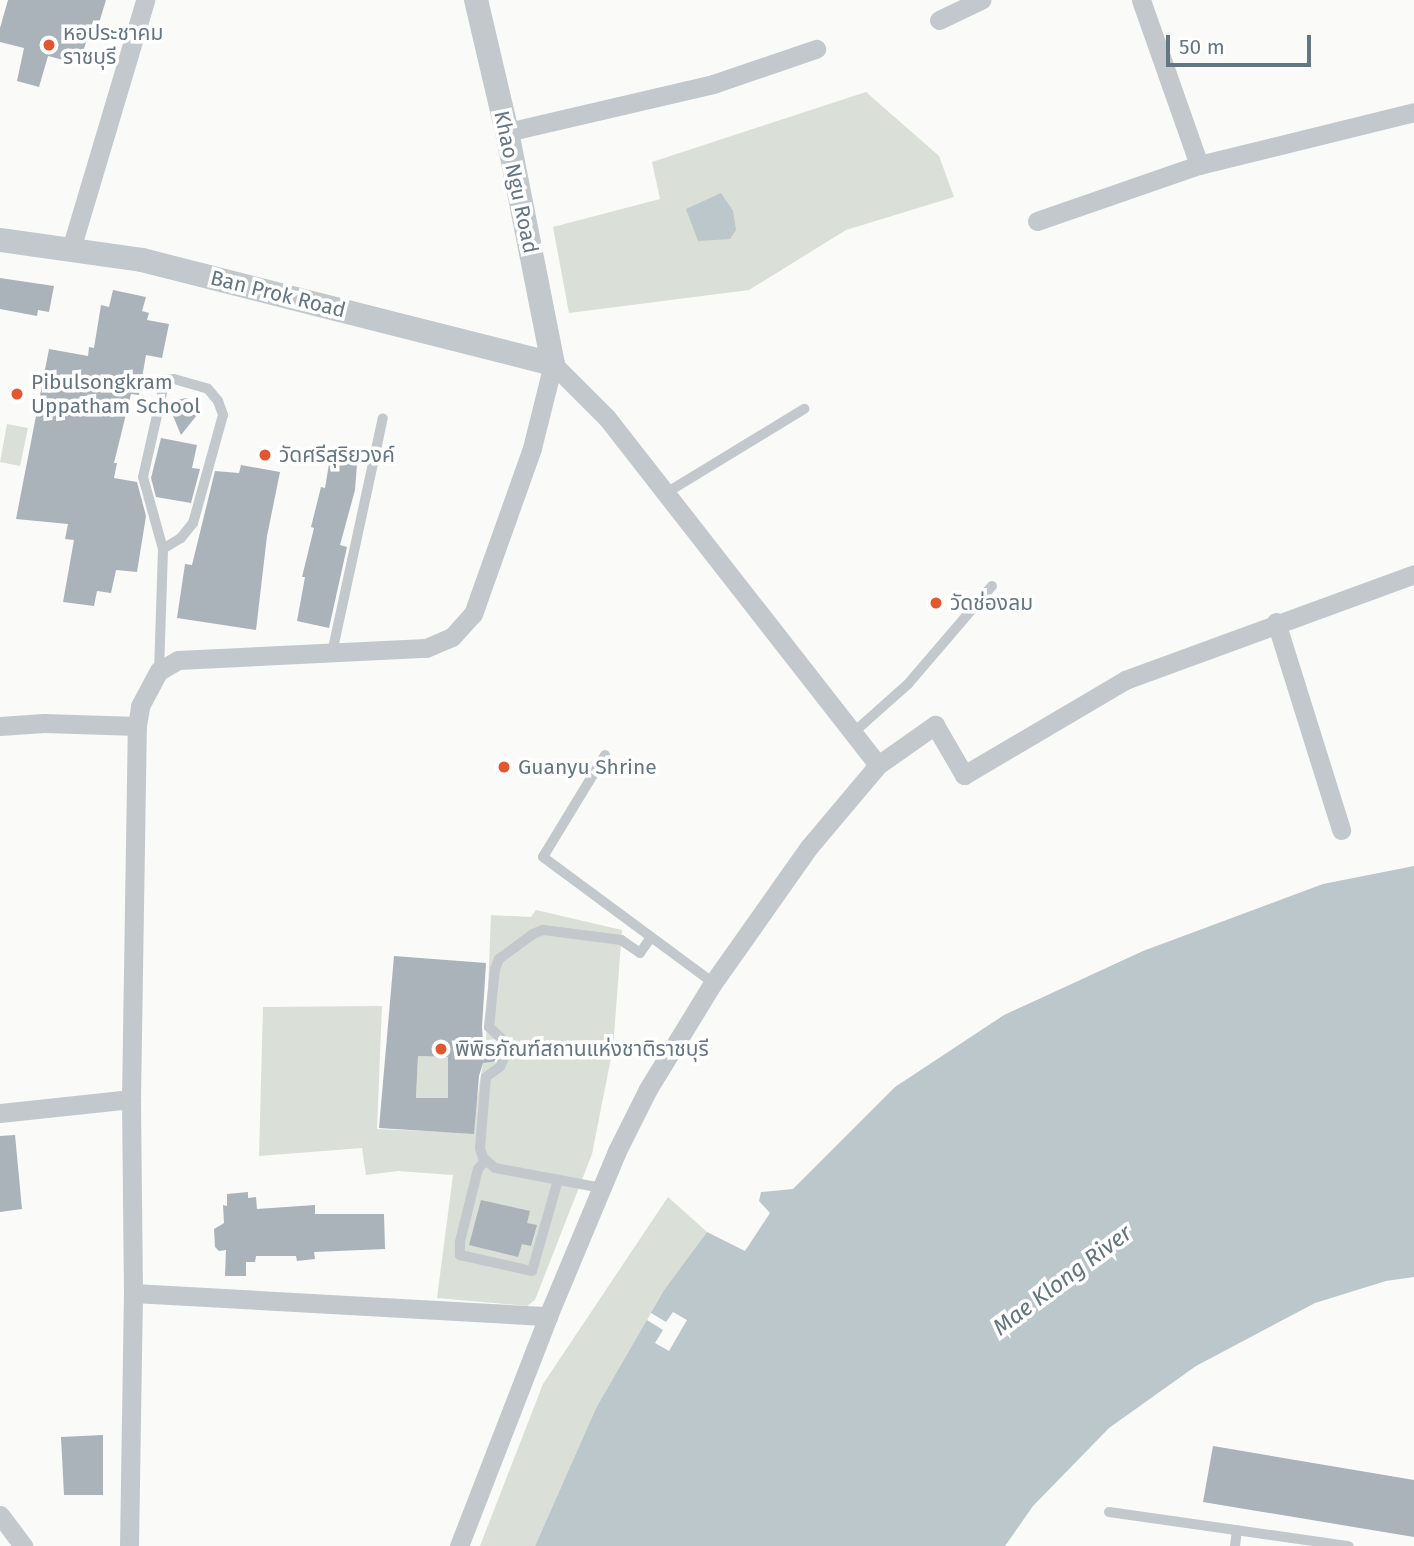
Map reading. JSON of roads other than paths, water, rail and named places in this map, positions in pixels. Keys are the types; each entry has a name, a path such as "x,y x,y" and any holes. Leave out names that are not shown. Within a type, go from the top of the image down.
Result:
{"street":[{"path":"71,249 145,0"},
{"name":"Khao Ngu Road","path":"476,0 507,132 553,364"},
{"path":"939,20 981,0"},
{"path":"1141,0 1199,165"},
{"path":"507,132 713,84 816,49"},
{"path":"1037,221 1199,165 1414,112"},
{"name":"Ban Prok Road","path":"0,240 142,260 553,364"},
{"path":"553,364 607,418 878,765"},
{"path":"129,1546 133,1293 131,1099 136,726 140,706 159,671 178,660 426,648 452,637 473,614 532,448 553,364"},
{"path":"459,1546 548,1316 602,1188 648,1089 713,983 808,847 878,765 935,725 964,775 1125,680 1276,622 1414,574"},
{"path":"1276,622 1341,830"},
{"path":"0,726 44,723 136,726"},
{"path":"0,1113 131,1099"},
{"path":"133,1293 548,1316"},
{"path":"0,1515 23,1546"}],"lane":[{"path":"159,671 163,549 143,477 165,380 174,379 208,389 218,401 223,415 192,523 181,538 163,549"},
{"path":"666,493 804,409"},
{"path":"332,653 383,418"},
{"path":"853,733 908,684 992,586"},
{"path":"605,755 543,857 713,983"},
{"path":"602,1188 495,1167 486,1160 480,1148 486,1077 500,1067 505,1056 502,1039 489,1027 495,968 499,959 533,934 543,930 621,940 640,953 650,937"},
{"path":"486,1160 478,1169 460,1242 460,1255 532,1271 558,1180"},
{"path":"1109,1512 1349,1546"},
{"path":"1235,1546 1237,1530"}],"water":[{"path":"721,193 733,211 736,230 730,239 698,241 686,209"},
{"name":"Mae Klong River","path":"1414,866 1414,1277 1386,1281 1315,1303 1196,1366 1109,1428 1033,1506 1005,1546 535,1546 596,1408 664,1290 707,1232 745,1251 770,1213 759,1201 761,1192 793,1189 895,1087 1004,1015 1143,951 1323,884"}],"place":[{"name":"หอประชาคม ราชบุรี","path":"49,45"},
{"name":"Pibulsongkram Uppatham School","path":"17,394"},
{"name":"วัดศรีสุริยวงค์","path":"265,455"},
{"name":"วัดช่องลม","path":"936,603"},
{"name":"Guanyu Shrine","path":"504,767"},
{"name":"พิพิธภัณฑ์สถานแห่งชาติราชบุรี","path":"441,1049"}]}
